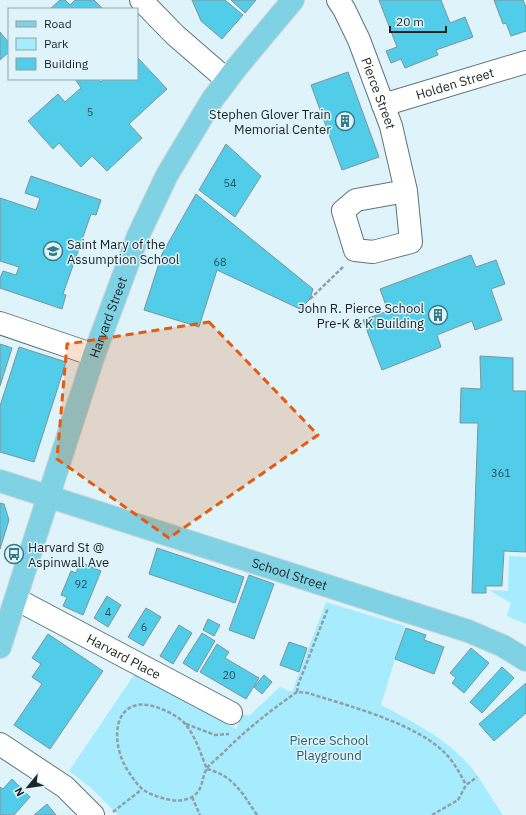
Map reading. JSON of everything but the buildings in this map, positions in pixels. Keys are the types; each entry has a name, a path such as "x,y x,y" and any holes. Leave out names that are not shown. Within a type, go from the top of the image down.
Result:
{"main road":[{"name":"Harvard Street","path":"0,647 94,355 138,236 157,193 212,100 293,0"},
{"name":"School Street","path":"0,481 468,631 503,646 526,660"}],"street":[{"path":"141,0 166,26 227,80"},
{"path":"164,0 166,26"},
{"name":"Pierce Street","path":"338,0 344,9 358,40 391,126 406,191"},
{"name":"Holden Street","path":"383,105 526,62"},
{"path":"0,323 94,355"},
{"name":"Harvard Place","path":"16,599 231,713"},
{"path":"0,744 65,787 101,815"}],"path":[{"path":"310,298 345,264"},
{"path":"297,692 298,685 329,607"},
{"path":"243,733 215,735 186,724 169,712 152,705 134,705 121,715 117,726 116,742 123,762 141,790 174,801 192,797 202,786 207,769 243,733 297,692 308,693 371,713 414,731 443,751 457,769 466,785"},
{"path":"186,724 207,769"},
{"path":"207,769 218,772 232,780 257,815"},
{"path":"432,815 458,800 466,785 477,777"},
{"path":"101,815 141,790"},
{"path":"192,797 200,815"}],"highlighted area":[{"path":"209,322 318,435 169,538 57,459 67,344"}],"green space":[{"path":"509,556 526,557 526,624 507,616 511,603 489,590 508,591"},
{"name":"Pierce School Playground","path":"326,602 405,626 381,705 440,739 461,756 474,771 503,815 118,815 90,787 69,771 138,669 236,729 243,714 249,716 280,687 292,692"}],"place":[{"name":"Stephen Glover Train Memorial Center","path":"345,121"},
{"name":"Saint Mary of the Assumption School","path":"53,251"},
{"name":"John R. Pierce School Pre-K & K Building","path":"438,315"},
{"name":"Harvard St @ Aspinwall Ave","path":"14,554"}]}
